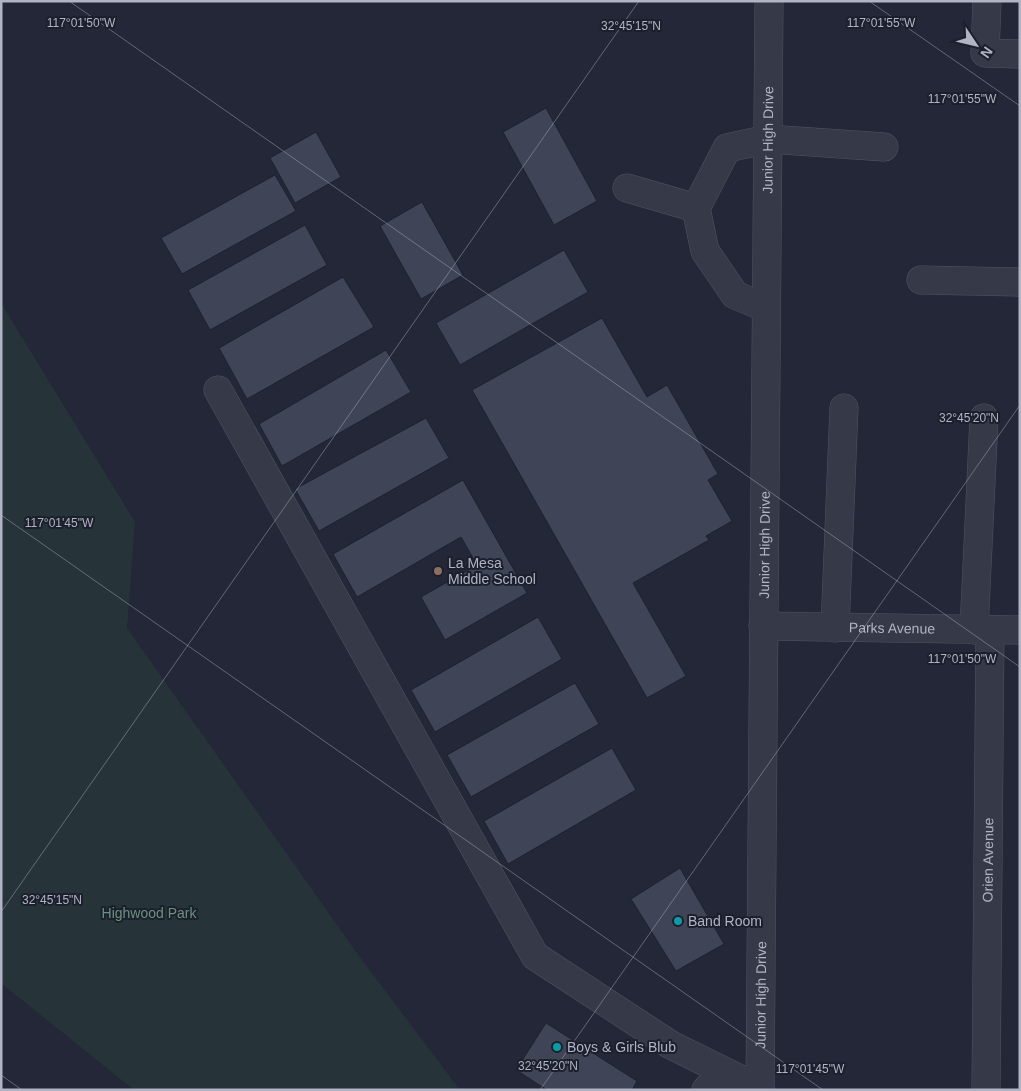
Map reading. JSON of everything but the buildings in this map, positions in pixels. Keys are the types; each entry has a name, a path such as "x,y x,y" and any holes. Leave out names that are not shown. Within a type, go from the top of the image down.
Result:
{"street":[{"name":"Junior High Drive","path":"760,1090 769,1"},
{"path":"987,1 985,53 1020,54"},
{"path":"766,308 734,295 705,251 696,208 727,148 768,139 884,147"},
{"path":"627,188 696,208"},
{"path":"921,280 1020,282"},
{"path":"218,390 535,956 671,1045 715,1081 760,1090"},
{"path":"834,628 844,408"},
{"name":"Orien Avenue","path":"984,418 982,630 986,1090"},
{"name":"Parks Avenue","path":"763,626 1020,630"}],"green space":[{"name":"Highwood Park","path":"1,303 135,522 127,628 359,956 460,1090 134,1090 1,983"}],"place":[{"name":"La Mesa Middle School","path":"438,571"},
{"name":"Band Room","path":"678,921"},
{"name":"Boys & Girls Blub","path":"557,1047"}]}
